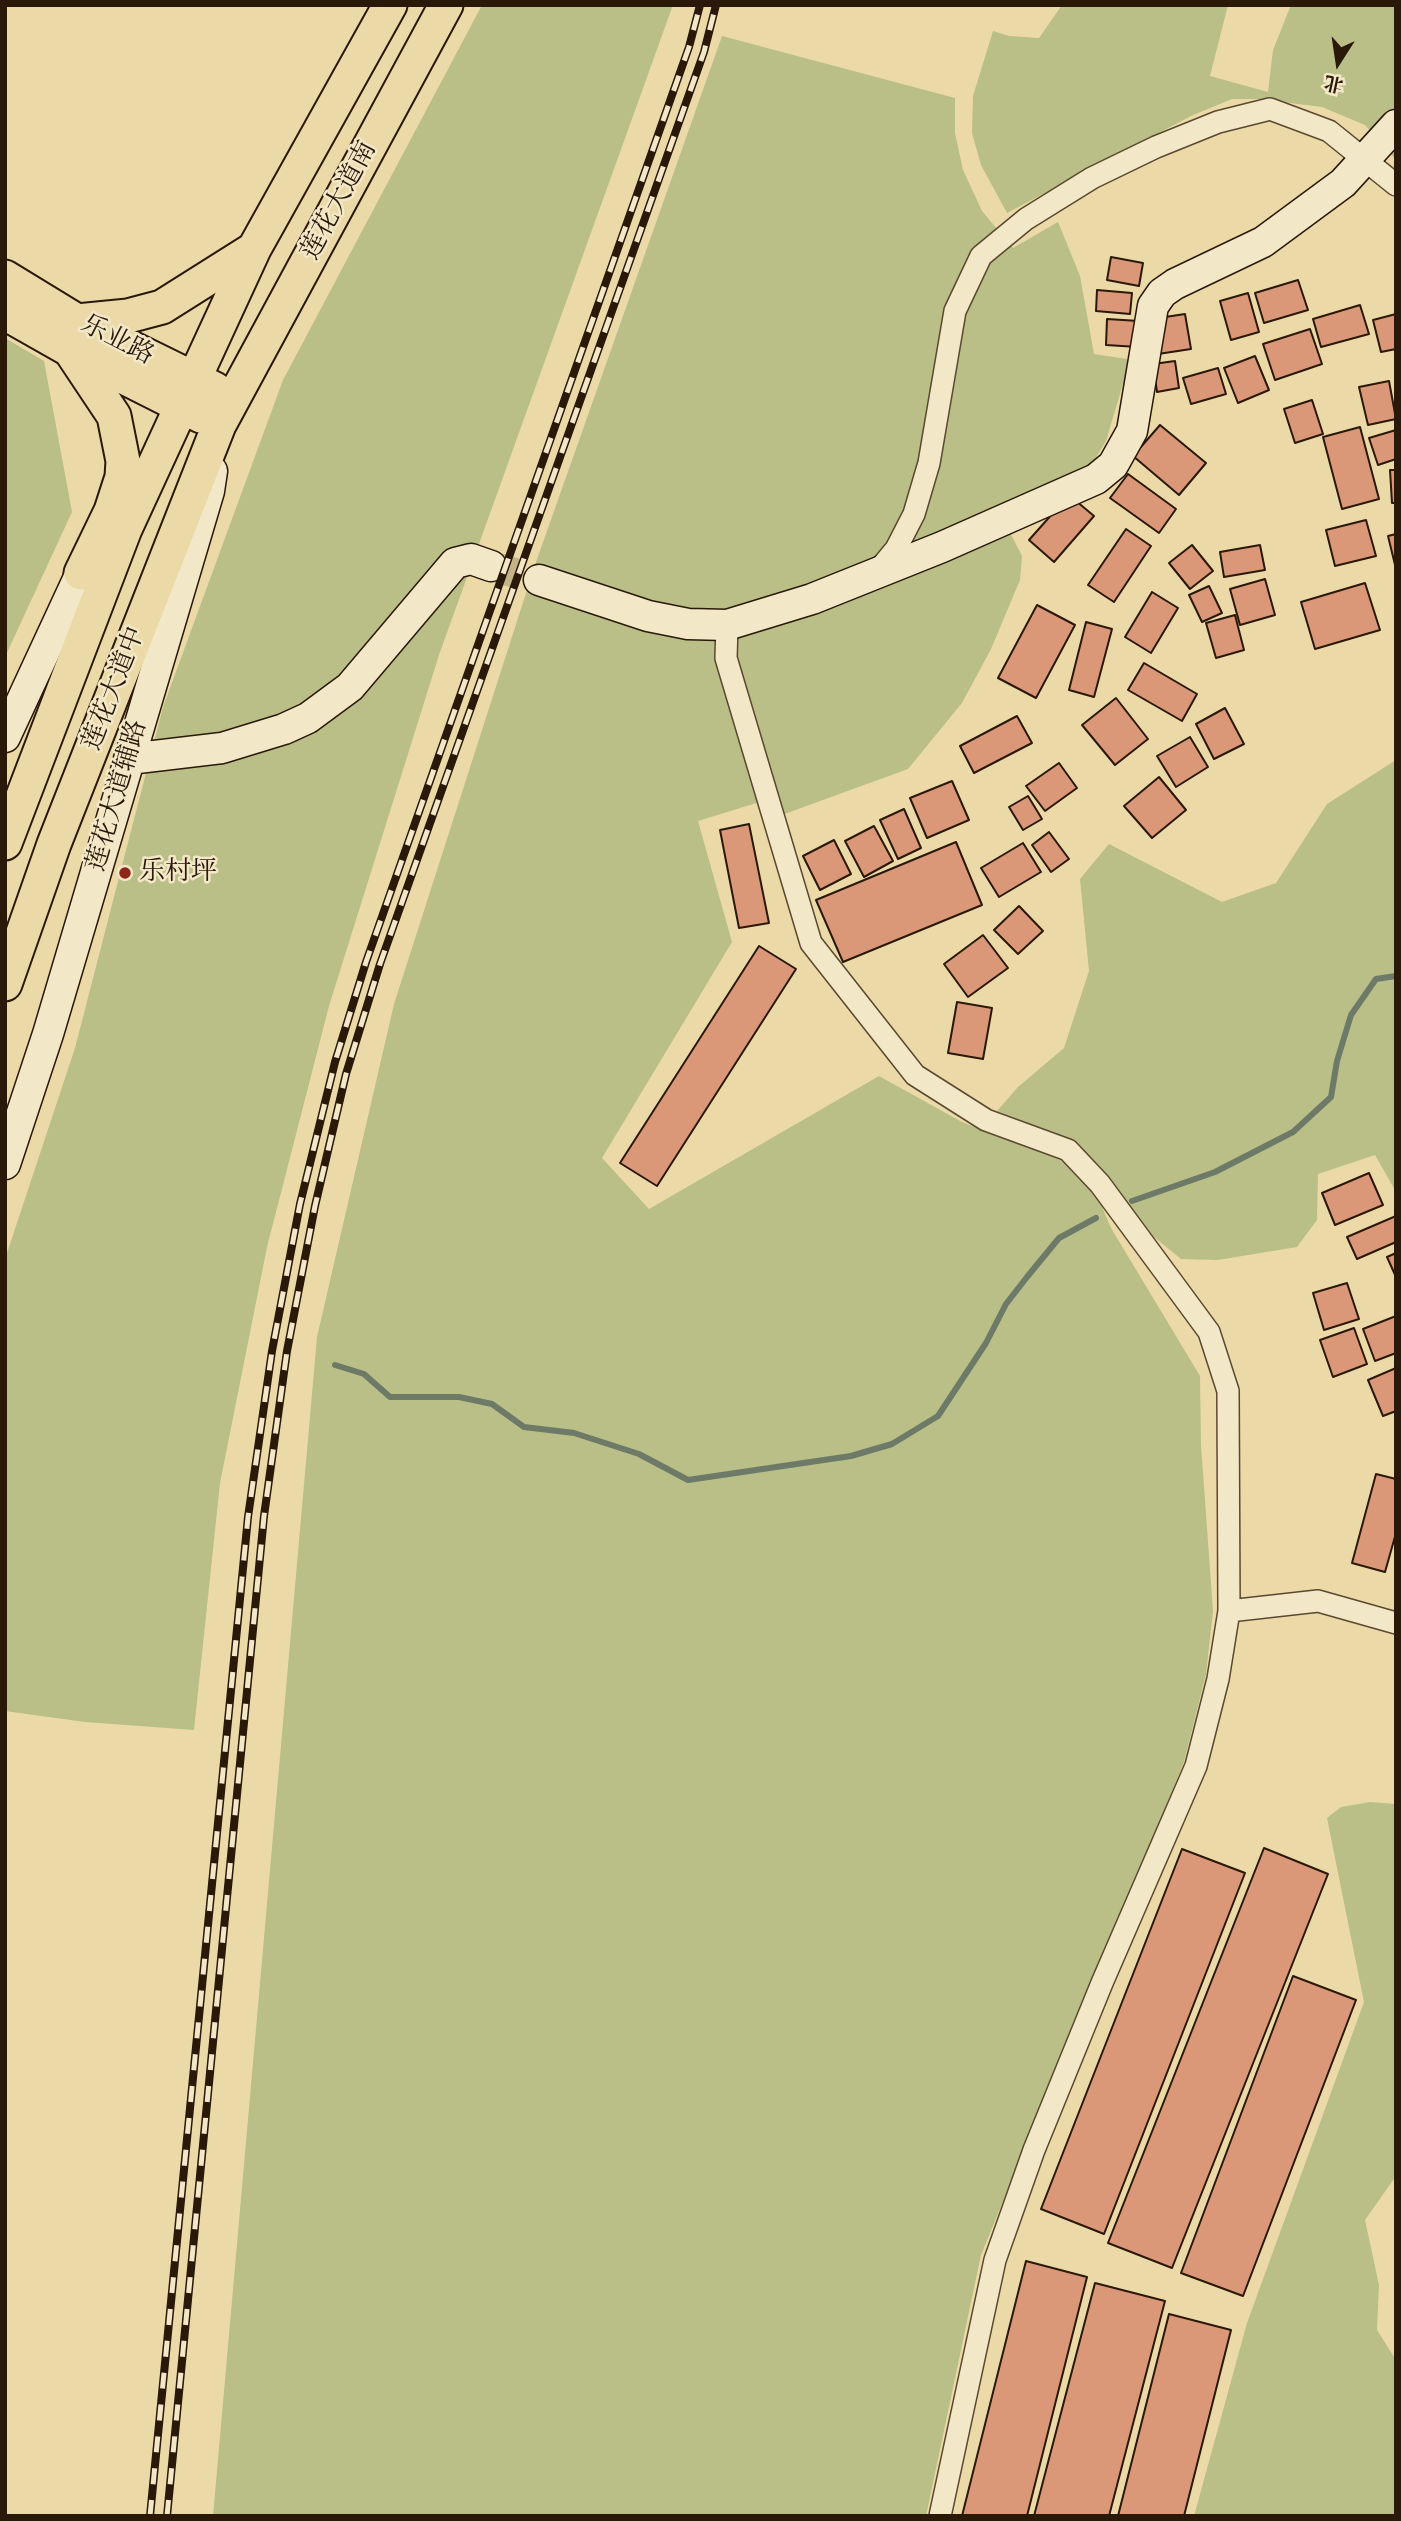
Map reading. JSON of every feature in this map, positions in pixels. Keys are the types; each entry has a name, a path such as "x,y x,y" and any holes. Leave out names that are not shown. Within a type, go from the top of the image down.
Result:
{"main road":[{"name":"莲花大道南","path":"188,394 254,249 390,5"},
{"name":"莲花大道南","path":"226,411 446,5"},
{"path":"305,157 309,173 322,184 332,186 351,180"},
{"path":"272,216 298,210 308,215 313,221 319,240"},
{"path":"81,573 111,510 122,477 123,461 114,416 74,336 162,307 254,249"},
{"name":"乐业路","path":"5,277 74,336"},
{"name":"乐业路","path":"5,313 74,336 226,411"},
{"name":"莲花大道中","path":"5,844 125,528 188,394"},
{"name":"莲花大道中","path":"5,984 54,845 226,411"},
{"path":"81,573 125,528"}],"street":[{"path":"877,573 895,549 914,514 929,463 955,311 981,256 1026,219 1091,178 1156,147 1231,119 1270,109 1329,131 1396,185"},
{"path":"538,580 648,616 688,624 727,625 811,599 877,573 1096,479 1113,465 1132,431 1137,414 1153,306 1162,293 1175,284 1263,242 1343,183 1396,125"},
{"name":"莲花大道辅路","path":"5,1164 48,1034 209,491 226,411"},
{"path":"128,759 222,748 284,729 308,718 350,687 455,563 471,559 491,566"},
{"path":"5,737 81,573"},
{"path":"727,625 726,658 811,943 915,1075 986,1121 1068,1150 1100,1184 1209,1332 1228,1391 1228,1611 1218,1679 1196,1766 1101,1983 1034,2150 995,2260 940,2516"},
{"path":"1228,1611 1318,1601 1396,1623"}],"green space":[{"path":"482,5 673,5 439,655 329,1006 267,1247 220,1483 194,1730 85,1722 5,1711 5,1259 75,1048 163,707 283,380"},
{"path":"1062,5 1228,5 1210,76 1268,92 1273,50 1291,5 1396,5 1396,160 1365,125 1322,107 1259,99 1232,99 1191,116 1007,213 981,165 972,133 973,96 993,31 1009,36 1039,38"},
{"path":"722,36 955,98 955,133 963,170 982,211 1013,248 1058,222 1080,276 1094,354 1127,359 1128,367 1106,441 1086,474 998,509 1022,556 1020,580 991,649 962,703 908,769 779,816 776,797 698,821 732,942 602,1158 649,1209 879,1076 962,1122 1065,1162 1097,1195 1111,1228 1200,1376 1201,1445 1213,1611 1206,1674 1184,1762 981,2255 926,2516 213,2516 317,1337 394,1004 536,562"},
{"path":"5,338 44,361 72,512 5,657"},
{"path":"1396,760 1396,1192 1375,1155 1318,1174 1317,1220 1297,1247 1218,1260 1181,1259 1143,1228 1068,1139 997,1111 1018,1087 1064,1048 1089,971 1080,879 1109,844 1222,902 1276,883 1327,804"},
{"path":"1370,1802 1396,1804 1396,2176 1365,2220 1379,2285 1377,2330 1396,2360 1396,2516 1194,2516 1247,2323 1364,2002 1327,1818 1341,1807"}],"building":[{"path":"1111,257 1143,263 1139,286 1107,280"},
{"path":"1298,280 1308,310 1264,323 1255,293"},
{"path":"1097,290 1132,293 1130,314 1096,311"},
{"path":"1248,293 1259,332 1231,340 1220,301"},
{"path":"1360,305 1369,334 1321,347 1313,319"},
{"path":"1185,314 1191,349 1158,354 1152,319"},
{"path":"1396,314 1396,349 1381,352 1373,320"},
{"path":"1107,319 1139,321 1138,347 1106,345"},
{"path":"1310,329 1322,364 1275,380 1263,344"},
{"path":"1255,356 1269,390 1238,403 1224,368"},
{"path":"1175,361 1179,388 1157,392 1153,364"},
{"path":"1218,368 1226,394 1191,404 1183,378"},
{"path":"1389,381 1396,419 1368,425 1359,387"},
{"path":"1312,400 1323,434 1295,443 1284,409"},
{"path":"1160,425 1206,463 1179,495 1133,456"},
{"path":"1360,427 1379,499 1342,509 1323,437"},
{"path":"1396,430 1396,459 1378,465 1369,438"},
{"path":"1390,470 1396,470 1396,503 1392,503"},
{"path":"1128,474 1176,509 1159,533 1110,498"},
{"path":"1069,495 1094,516 1054,562 1029,540"},
{"path":"1366,520 1376,556 1335,566 1326,530"},
{"path":"1126,529 1151,546 1114,602 1088,585"},
{"path":"1396,534 1396,569 1388,536"},
{"path":"1192,545 1213,571 1190,589 1169,563"},
{"path":"1260,545 1265,570 1224,577 1220,552"},
{"path":"1265,579 1275,615 1240,625 1230,589"},
{"path":"1365,583 1380,630 1315,649 1301,602"},
{"path":"1209,586 1222,613 1202,622 1189,595"},
{"path":"1152,592 1178,608 1151,653 1125,637"},
{"path":"1037,605 1075,625 1036,698 998,678"},
{"path":"1235,615 1244,650 1216,658 1206,623"},
{"path":"1086,622 1112,629 1094,697 1069,690"},
{"path":"1144,663 1197,694 1182,721 1128,690"},
{"path":"1116,698 1148,739 1115,765 1082,725"},
{"path":"1225,708 1244,744 1214,759 1196,724"},
{"path":"1017,716 1032,743 974,773 960,746"},
{"path":"1190,737 1208,767 1176,787 1157,756"},
{"path":"1059,763 1077,788 1045,811 1026,786"},
{"path":"1159,777 1186,810 1152,838 1124,806"},
{"path":"952,781 969,820 927,838 910,798"},
{"path":"1028,796 1042,819 1023,830 1009,807"},
{"path":"904,809 921,848 898,859 880,820"},
{"path":"749,824 769,923 739,928 720,830"},
{"path":"874,826 893,861 864,877 845,841"},
{"path":"1049,832 1069,859 1051,872 1032,845"},
{"path":"834,840 851,874 820,890 803,856"},
{"path":"956,842 982,905 843,962 816,900"},
{"path":"1023,843 1041,872 999,897 981,868"},
{"path":"1019,906 1043,931 1018,954 994,930"},
{"path":"983,935 1008,968 968,997 944,964"},
{"path":"759,946 796,969 657,1186 620,1163"},
{"path":"957,1002 992,1008 983,1059 948,1053"},
{"path":"1369,1173 1383,1205 1335,1225 1322,1193"},
{"path":"1396,1216 1396,1242 1357,1259 1347,1237"},
{"path":"1396,1253 1396,1277 1387,1257"},
{"path":"1347,1283 1359,1319 1324,1330 1313,1293"},
{"path":"1396,1316 1396,1353 1375,1361 1363,1329"},
{"path":"1354,1328 1367,1364 1333,1377 1320,1340"},
{"path":"1396,1368 1396,1411 1383,1416 1368,1380"},
{"path":"1376,1474 1396,1479 1396,1533 1385,1572 1352,1563"},
{"path":"1264,1848 1328,1874 1172,2268 1108,2243"},
{"path":"1182,1849 1245,1873 1104,2234 1041,2209"},
{"path":"1293,1976 1356,2000 1243,2296 1181,2273"},
{"path":"1026,2261 1087,2277 1027,2516 962,2516"},
{"path":"1095,2283 1165,2301 1109,2516 1034,2516"},
{"path":"1169,2314 1231,2330 1184,2516 1118,2516"}],"waterway":[{"path":"1132,1201 1215,1172 1293,1132 1331,1097 1337,1061 1351,1015 1376,979 1396,976"},
{"path":"335,1365 364,1374 390,1397 459,1397 492,1404 524,1427 574,1433 639,1454 688,1480 851,1456 892,1444 938,1416 986,1343 1006,1304 1027,1277 1059,1238 1096,1218"}],"tunnel":[{"path":"491,566 539,580"}],"railway":[{"path":"150,2516 248,1517 272,1351 300,1204 335,1062 366,962 689,47 700,5"},
{"path":"167,2516 264,1516 287,1351 315,1206 346,1074 380,964 704,52 716,5"}],"place":[{"name":"乐村坪","path":"125,873"}]}
